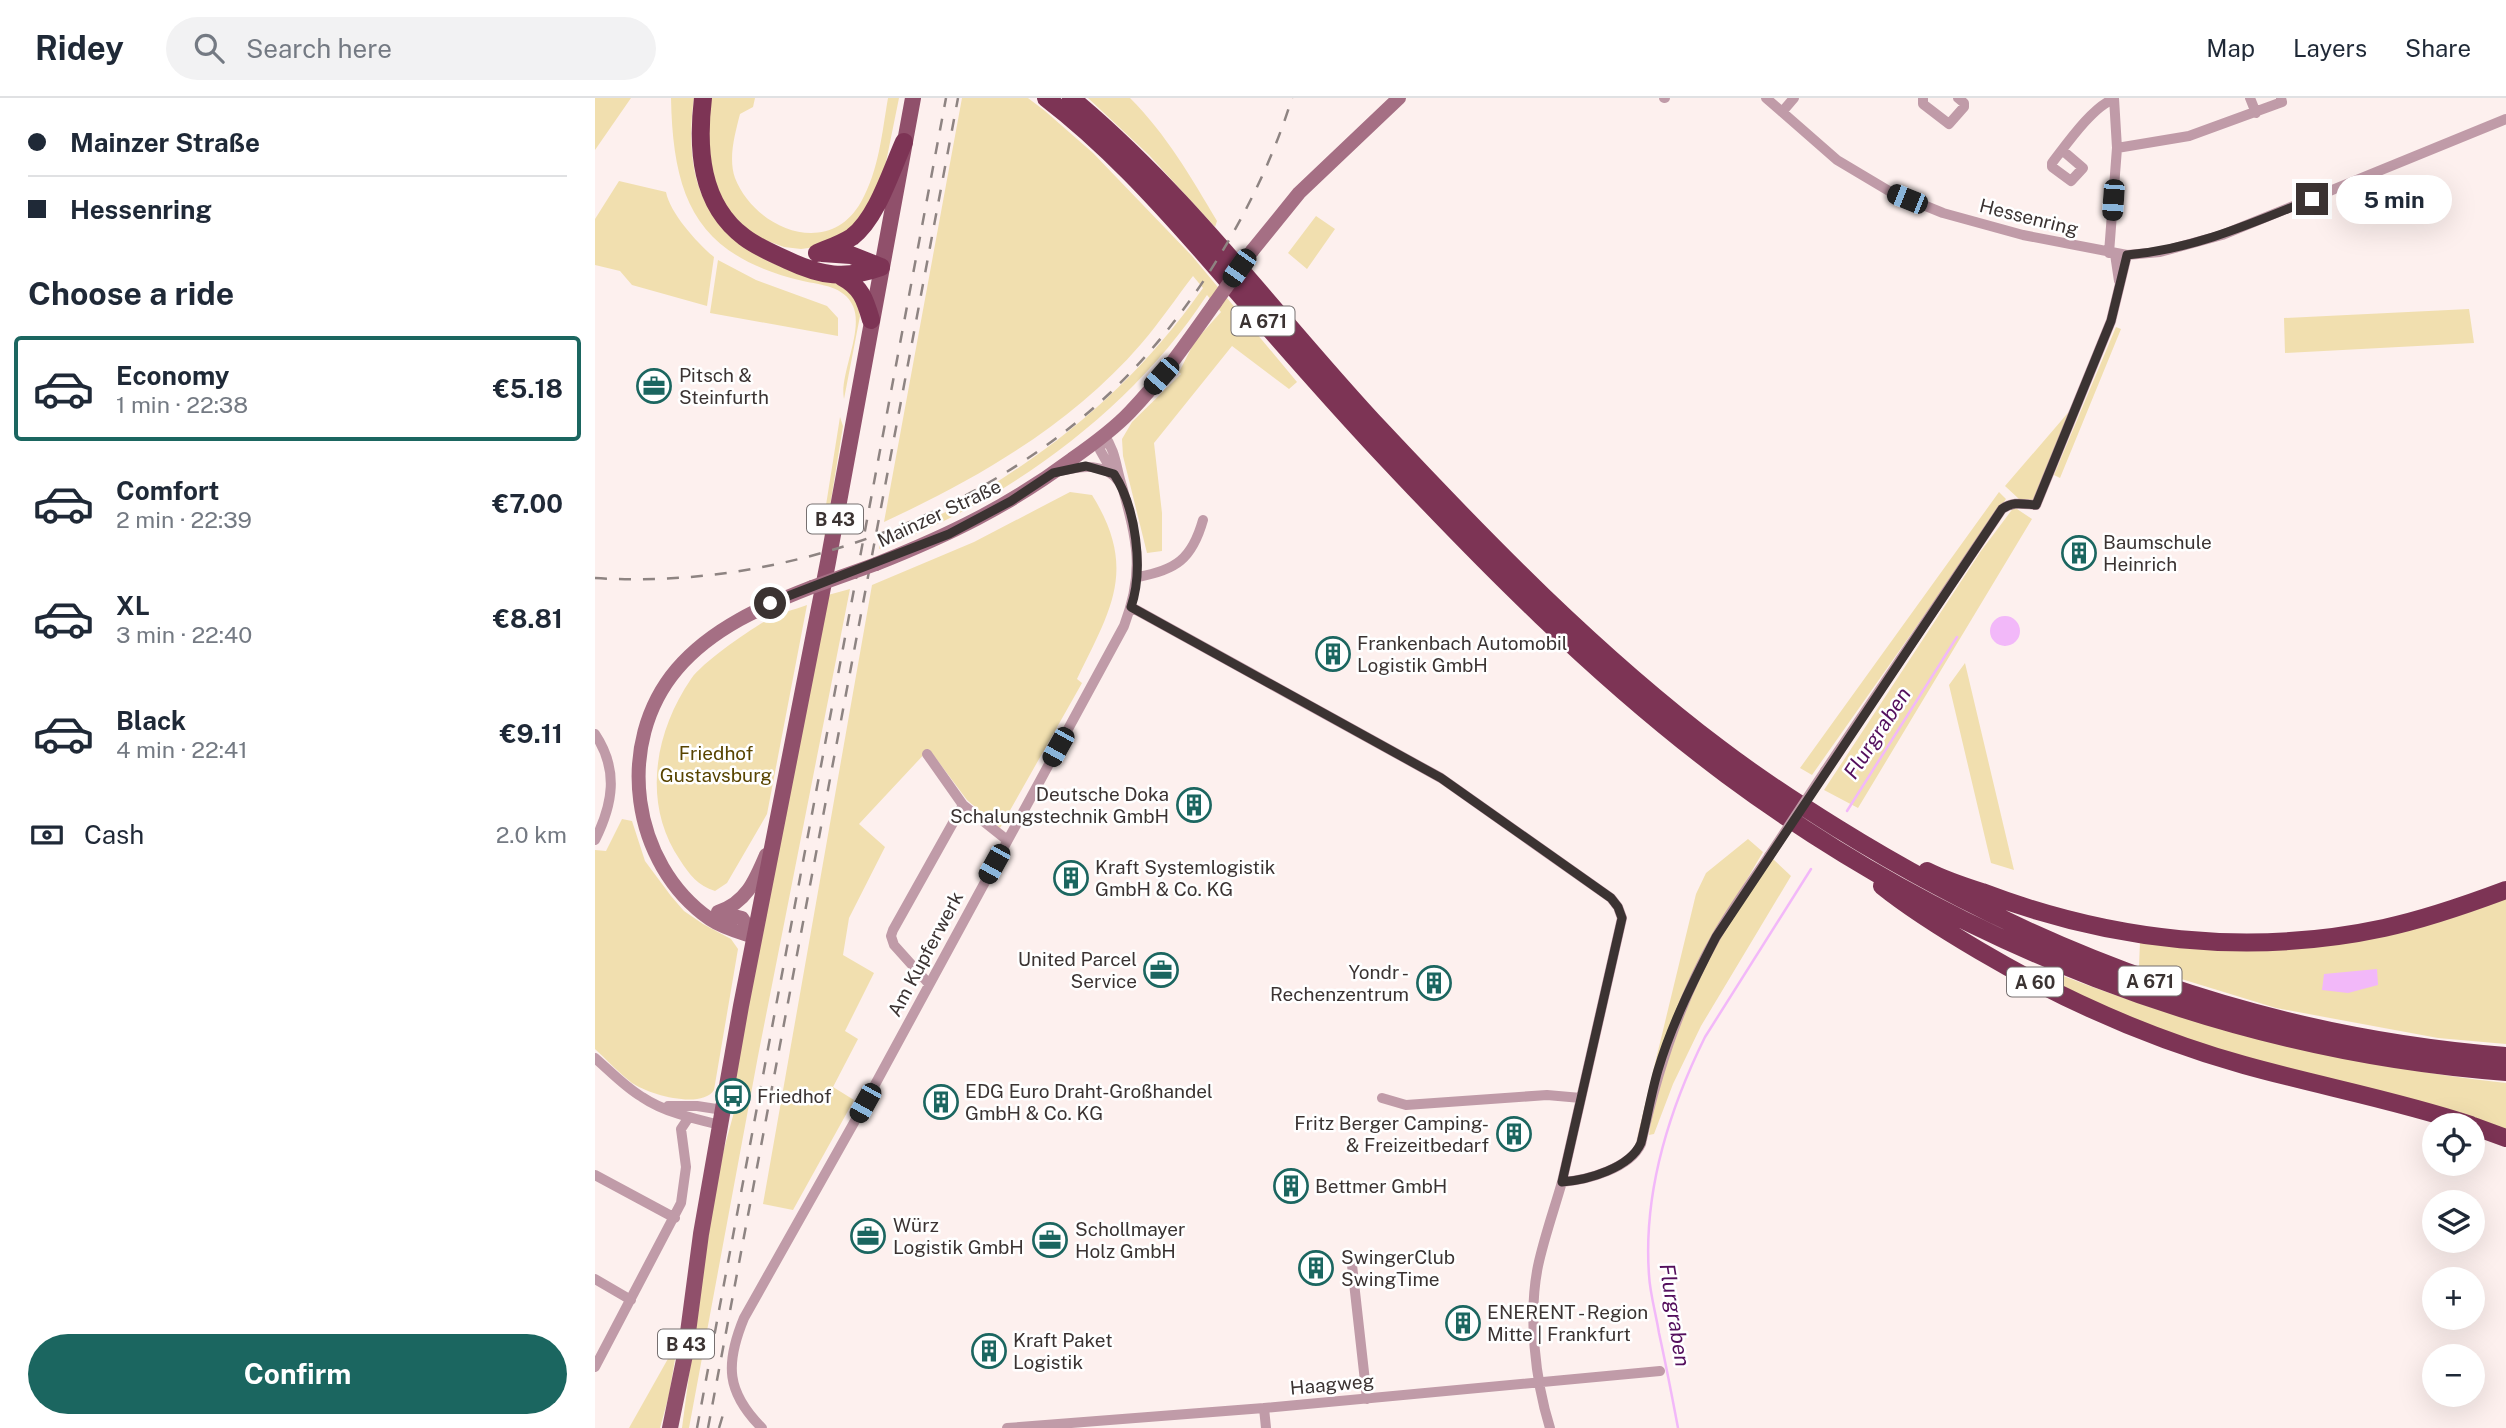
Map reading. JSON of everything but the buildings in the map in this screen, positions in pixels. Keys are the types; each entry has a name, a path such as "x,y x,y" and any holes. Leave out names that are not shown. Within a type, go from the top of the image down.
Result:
{"highway":[{"path":"703,98 701,159 711,196 731,226 756,245 793,263 842,276 855,284 863,294 871,320"},
{"name":"A 671","path":"1046,98 1102,145 1152,195 1375,446 1549,624 1626,693 1717,766 1785,816 1848,856"},
{"name":"A 671","path":"1071,98 1164,184 1368,416 1527,581 1616,664 1685,721 1745,767 1824,820 1904,870 1982,911 2062,947 2144,979 2221,1004 2338,1032 2415,1046 2506,1056"},
{"path":"817,253 839,244 864,225 904,142"},
{"path":"774,254 851,255 881,267"},
{"path":"842,276 881,267"},
{"name":"A 671","path":"1824,820 1932,874 2017,906 2081,924 2186,940 2270,942 2351,934 2411,922 2506,890"},
{"name":"A 60","path":"1848,856 1926,901 1998,937 2161,1001 2262,1031 2359,1052 2506,1072"},
{"name":"A 60","path":"1848,856 1901,901 1935,925 2039,984 2086,1007 2192,1049 2430,1113"},
{"name":"A 60","path":"2485,1131 2506,1138"}],"main road":[{"name":"B 43","path":"670,1428 685,1355 701,1234 754,937 828,562 913,98"},
{"name":"Mainzer Straße","path":"715,916 692,905 674,886 653,847 641,811 638,785 641,744 654,703 675,670 701,645 770,603 876,564 983,517 1053,473 1104,435 1129,413 1161,376 1252,250 1299,193 1399,98"},
{"path":"715,916 748,894 772,841"},
{"path":"715,916 754,937"}],"street":[{"name":"Hessenring","path":"1766,98 1837,160 1889,191 1944,213 2023,234 2127,255 2160,252 2222,235 2506,119"},
{"path":"1782,112 1794,98"},
{"path":"1923,98 1923,104 1949,124 1964,107 1964,103 1958,98"},
{"path":"2250,98 2256,113"},
{"path":"2117,148 2189,136 2256,113 2282,102 2281,98"},
{"path":"2063,150 2100,107 2114,99 2117,148 2112,253 2120,290"},
{"path":"1562,1182 1608,1170 1637,1153 1658,1070 1695,978 1716,937 2002,509 2016,503 2036,505 2111,321 2127,255"},
{"name":"Am Kupferwerk","path":"1104,435 1101,450 1121,486"},
{"name":"Am Kupferwerk","path":"762,1428 736,1396 731,1363 738,1333 1118,636 1131,607 1138,577 1134,534 1114,453 1104,435"},
{"path":"1053,473 1086,466 1114,474"},
{"path":"1138,577 1167,570 1184,560 1203,520"},
{"path":"1131,607 1441,778 1611,898 1618,907 1622,918 1562,1182 1538,1266 1535,1288 1534,1321 1539,1383 1550,1428"},
{"path":"595,734 605,752 611,788 609,809 595,840"},
{"path":"927,754 963,805 1007,839"},
{"path":"929,984 894,945 891,936 963,805"},
{"path":"595,1058 640,1097 689,1117 722,1118"},
{"path":"1382,1097 1406,1105 1547,1095 1581,1098"},
{"path":"660,1106 697,1106 722,1118"},
{"path":"595,1367 675,1218 685,1187 686,1167 681,1129 689,1117"},
{"path":"1641,1143 1653,1140"},
{"path":"595,1175 675,1218"},
{"path":"1351,1256 1367,1399"},
{"path":"595,1279 631,1300"},
{"name":"Haagweg","path":"1007,1428 1264,1408 1660,1371"},
{"path":"1264,1408 1266,1428"}],"green space":[{"path":"595,98 631,98 595,150"},
{"path":"671,98 694,98 691,140 694,170 703,197 715,215 750,249 765,259 780,266 829,279 850,290 860,316 844,399 843,389 856,328 856,316 849,299 838,290 824,285 767,270 738,256 715,239 698,218 686,194 673,134"},
{"path":"709,98 755,98 753,107 740,114 734,138 732,154 735,178 745,196 775,223 812,233 831,229 847,219 861,202 876,164 888,98 899,98 877,192 849,231 816,247 801,249 784,247 754,236 717,199 704,143"},
{"path":"962,98 1028,98 1045,111 1093,153 1192,256 1297,382 1289,389 1232,346 1154,443 1162,513 1162,551 1147,553 1123,456 1122,439 1132,422 1181,374 1179,372 1195,341 1221,312 1207,295 1177,337 1142,376 1104,413 1063,447 1020,478 974,505 879,549 881,537 914,526 962,504 1063,436 1138,368 1203,288 1193,276 1148,336 1114,373 1054,424 955,487 884,522"},
{"path":"1088,98 1130,98 1177,156 1217,221 1215,227 1149,155"},
{"path":"619,181 666,192 678,218 714,257 707,306 632,285 620,271 595,265 595,219"},
{"path":"1316,216 1335,229 1307,269 1288,253"},
{"path":"718,260 756,280 827,306 838,318 838,336 710,313"},
{"path":"2469,309 2474,343 2285,353 2284,318"},
{"path":"2116,327 2121,329 2060,478 2054,475"},
{"path":"2073,407 2033,500 2019,499 2005,486"},
{"path":"840,417 843,426 825,537 823,524"},
{"path":"1070,492 1092,495 1106,521 1114,545 1116,567 1115,589 1109,610 1077,679 1082,683 1000,828 967,800 929,749 859,824 885,847 849,918 843,955 874,973 845,1031 858,1039 833,1087 854,1100 793,1210 763,1204 872,585 974,542"},
{"path":"1999,492 2006,499 1812,775 1800,768"},
{"path":"2014,507 2032,519 1858,808 1824,790 1981,551"},
{"path":"850,589 758,1056 689,1428 682,1428 706,1248 722,1156 739,1094 736,1090 735,1073 828,595"},
{"name":"Friedhof Gustavsburg","path":"807,605 767,814 727,883 715,891 709,889 694,879 680,860 660,816 657,769 668,722 691,679 706,664 767,620"},
{"path":"1965,663 2014,870 1991,863 1949,685"},
{"name":"Friedhof Gustavsburg","path":"622,819 632,821 645,861 684,911 731,939 738,949 714,1090 698,1099 674,1098 640,1087 627,1079 595,1049 595,850 606,851"},
{"path":"1748,839 1763,852 1703,954 1664,1041 1635,1146 1696,894 1706,873"},
{"path":"1773,859 1791,876 1701,1026 1673,1084 1654,1134 1649,1135 1653,1107 1680,1018 1720,938"},
{"path":"2506,898 2506,1044 2438,1038 2276,1008 2139,966 2140,942 2300,948"},
{"path":"2048,970 2160,1010 2273,1042 2389,1066 2506,1083 2506,1131 2485,1125 2485,1113 2441,1113 2205,1048 2119,1016 2044,980 2041,974"},
{"path":"677,1347 660,1428 629,1428 674,1348"}],"shaded area":[{"path":"2005,616 2016,620 2020,631 2016,642 2005,646 1994,642 1990,631 1994,620"},
{"path":"2377,969 2378,985 2348,993 2322,990 2324,974"}],"waterway":[{"name":"Flurgraben","path":"1847,811 1957,637"},
{"name":"Flurgraben","path":"1678,1428 1649,1275 1650,1213 1661,1152 1680,1093 1705,1037 1811,869"}],"railway":[{"path":"697,1428 946,98"},
{"path":"708,1428 958,98"},
{"path":"595,578 664,579 734,572 803,558 871,537 936,510 999,477 1057,438 1110,393 1140,363 1194,294 1241,218 1261,178 1292,98"},
{"path":"719,1428 725,1408"}],"place":[{"name":"Pitsch & Steinfurth","path":"654,386"},
{"name":"Baumschule Heinrich","path":"2079,553"},
{"name":"Frankenbach Automobil Logistik GmbH","path":"1333,654"},
{"name":"Deutsche Doka Schalungstechnik GmbH","path":"1194,805"},
{"name":"Kraft Systemlogistik GmbH & Co. KG","path":"1071,878"},
{"name":"United Parcel Service","path":"1161,970"},
{"name":"Yondr - Rechenzentrum","path":"1434,983"},
{"name":"Friedhof","path":"733,1096"},
{"name":"EDG Euro Draht-Großhandel GmbH & Co. KG","path":"941,1102"},
{"name":"Fritz Berger Camping- & Freizeitbedarf","path":"1514,1134"},
{"name":"Bettmer GmbH","path":"1291,1186"},
{"name":"Würz Logistik GmbH","path":"868,1236"},
{"name":"Schollmayer Holz GmbH","path":"1050,1240"},
{"name":"SwingerClub SwingTime","path":"1316,1268"},
{"name":"ENERENT - Region Mitte | Frankfurt","path":"1463,1323"},
{"name":"Kraft Paket Logistik","path":"989,1351"}],"route":[{"path":"770,603 949,534 1011,501 1053,473 1086,466 1114,474 1124,495 1135,542 1138,577 1131,607 1441,778 1611,898 1618,907 1622,918 1562,1182 1581,1179 1608,1170 1637,1153 1658,1070 1672,1031 1716,937 2002,509 2016,503 2036,505 2111,321 2127,255 2188,246 2312,199"}]}
